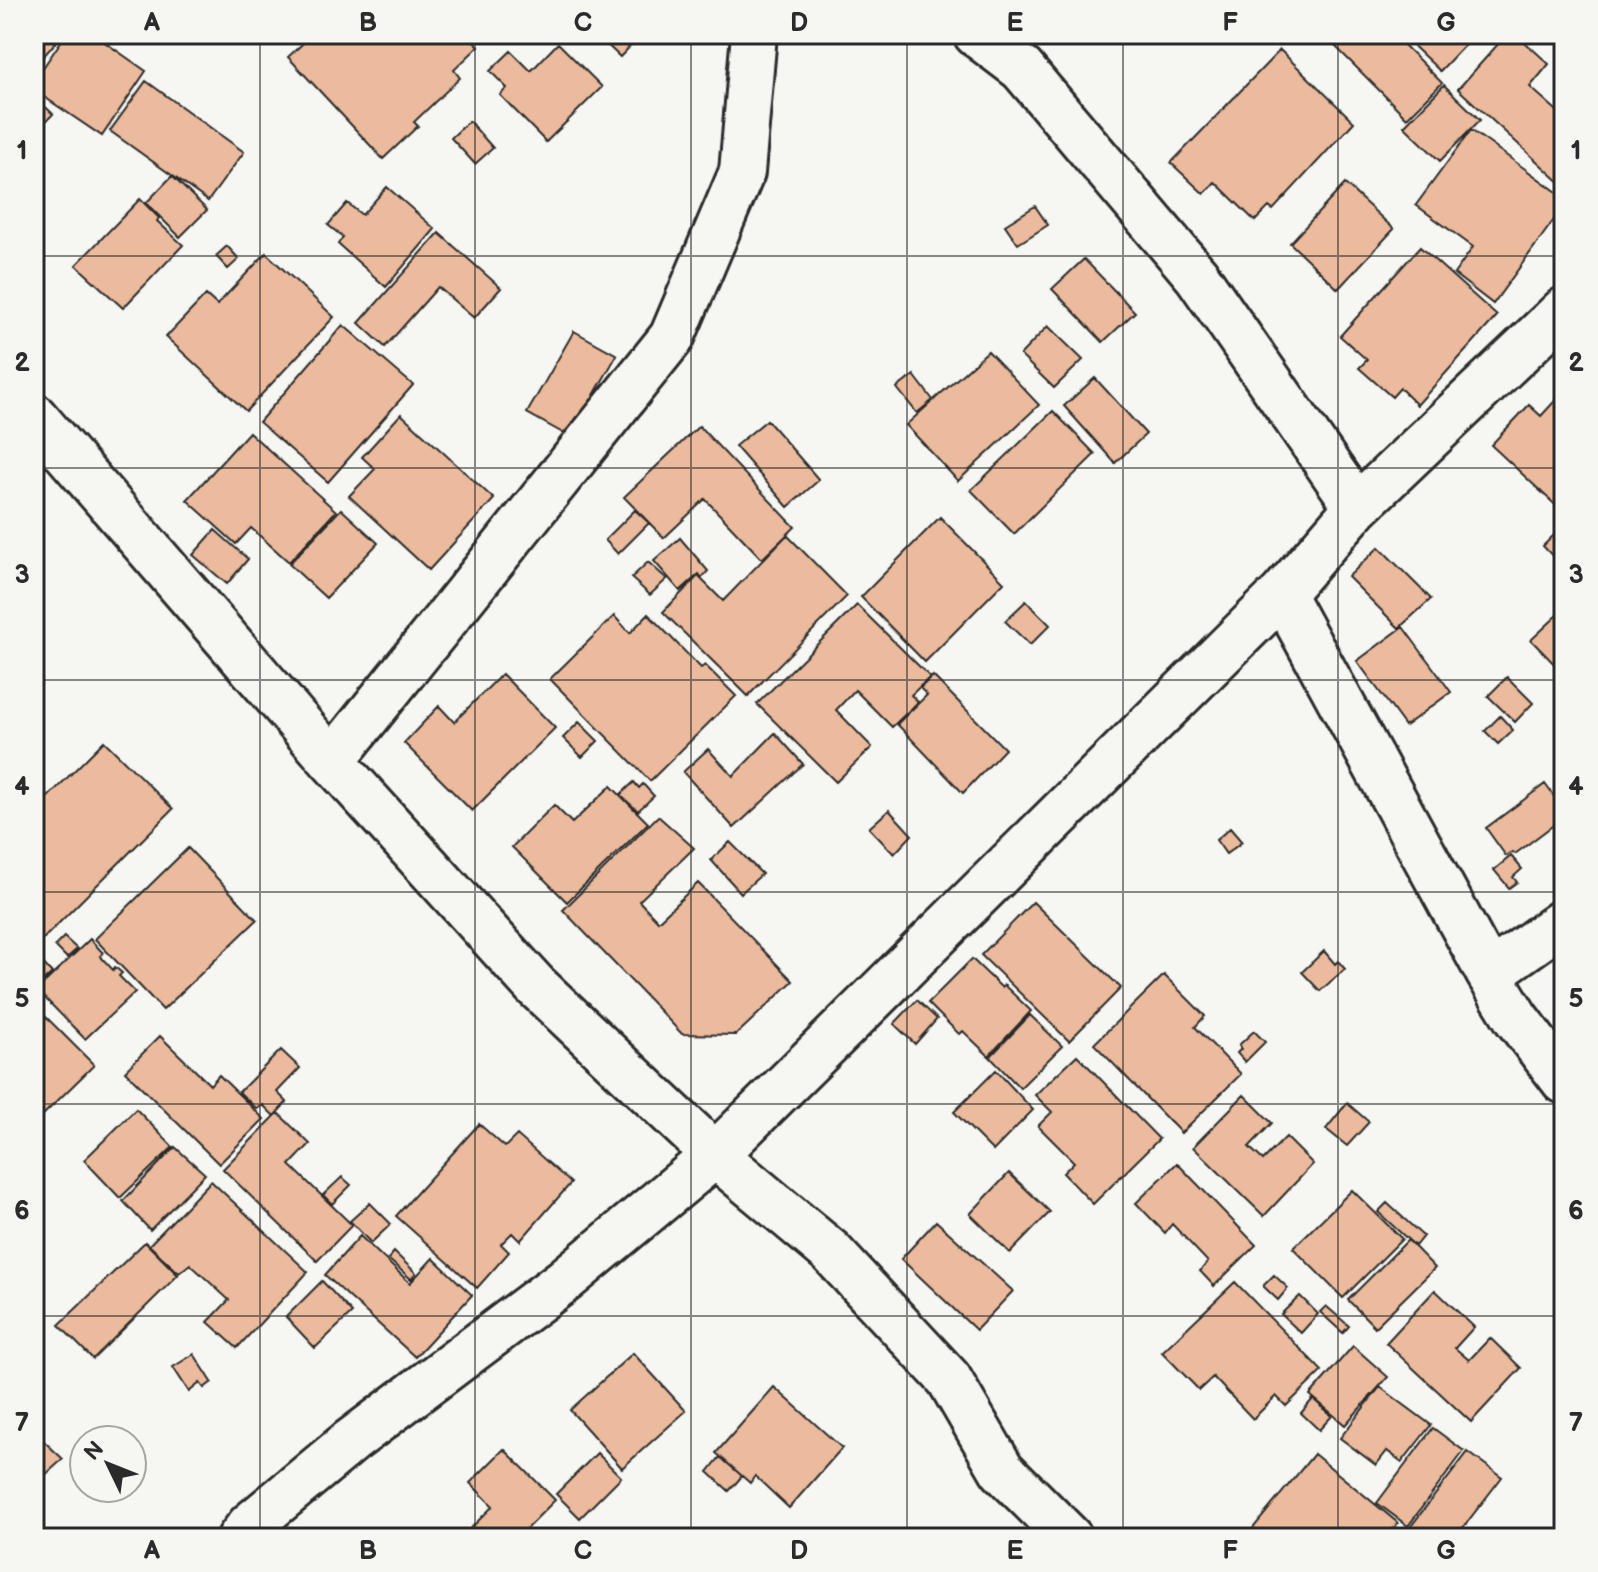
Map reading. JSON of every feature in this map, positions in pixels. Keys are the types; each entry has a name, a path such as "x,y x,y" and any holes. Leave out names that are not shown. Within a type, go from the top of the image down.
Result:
{"street":[{"path":"332,761 672,337 742,172 754,34"},
{"path":"976,34 1022,69 1197,276 1357,507"},
{"path":"240,1538 250,1525 351,1441 565,1280 715,1155 1282,594 1357,507 1564,310"},
{"path":"34,416 332,761 535,985 715,1155 831,1252 949,1379 1002,1470 1070,1538"},
{"path":"1282,594 1489,974 1516,1018 1564,1081"},
{"path":"1489,974 1564,921"}],"building":[{"path":"34,34 63,34 34,67"},
{"path":"66,34 93,34 146,71 102,136 34,90 34,81"},
{"path":"313,34 467,34 479,46 454,70 460,78 414,122 418,126 383,159 288,57"},
{"path":"596,34 642,34 620,57"},
{"path":"1323,34 1393,34 1442,83 1407,118"},
{"path":"1401,34 1475,34 1440,71"},
{"path":"1507,34 1516,34 1549,64 1530,87 1564,117 1564,186 1458,89"},
{"path":"558,43 602,87 546,142 500,95 507,88 490,71 511,51 531,71"},
{"path":"1280,50 1354,122 1273,210 1269,207 1255,221 1215,182 1204,194 1171,163"},
{"path":"146,81 244,152 208,201 110,131"},
{"path":"1444,85 1480,120 1440,161 1404,126"},
{"path":"34,96 53,114 34,134"},
{"path":"469,121 493,148 475,164 451,138"},
{"path":"1471,130 1564,197 1564,206 1493,304 1454,274 1473,247 1416,205"},
{"path":"172,176 207,210 180,237 146,203"},
{"path":"1345,184 1394,229 1338,289 1290,243"},
{"path":"387,187 435,229 386,287 338,244 343,237 328,225 347,203 362,215"},
{"path":"140,199 159,218 157,221 183,245 123,308 76,265"},
{"path":"1035,206 1048,225 1018,244 1005,225"},
{"path":"439,233 501,288 474,318 438,287 385,347 359,323"},
{"path":"227,246 239,259 228,269 216,256"},
{"path":"1420,247 1497,316 1417,405 1400,388 1392,397 1359,368 1367,360 1340,336"},
{"path":"266,253 334,317 246,411 166,337 206,295 217,305"},
{"path":"1084,259 1135,312 1103,342 1052,289"},
{"path":"343,325 413,385 328,482 259,422"},
{"path":"1048,326 1083,360 1054,388 1020,355"},
{"path":"574,331 617,355 570,437 527,413"},
{"path":"988,351 1039,405 958,481 906,425"},
{"path":"914,375 933,400 917,413 897,388"},
{"path":"1095,378 1146,434 1115,463 1064,406"},
{"path":"1564,391 1564,513 1491,445 1529,405 1541,416"},
{"path":"1053,411 1095,454 1014,534 971,490"},
{"path":"401,414 494,499 429,570 349,496 375,469 362,457"},
{"path":"767,420 819,480 788,507 735,446"},
{"path":"699,426 795,527 762,559 705,499 664,538 624,497"},
{"path":"249,432 336,511 289,562 251,528 236,544 187,500"},
{"path":"341,509 378,543 326,598 289,564"},
{"path":"635,510 649,523 618,554 605,540"},
{"path":"940,517 1004,582 925,662 861,597"},
{"path":"215,530 248,559 227,584 193,555"},
{"path":"787,535 847,596 748,696 663,612 698,576 723,601"},
{"path":"1554,535 1564,546 1564,560 1560,564 1543,546"},
{"path":"680,538 708,571 702,578 699,574 680,591 654,561"},
{"path":"1379,547 1431,599 1399,628 1348,577"},
{"path":"648,562 667,579 650,595 631,578"},
{"path":"1026,601 1050,625 1030,645 1005,621"},
{"path":"857,605 930,677 911,695 918,702 892,727 855,690 836,710 872,747 836,782 757,704"},
{"path":"1560,613 1564,617 1564,674 1531,640"},
{"path":"648,614 701,668 705,665 736,696 650,781 550,679 614,616 630,633"},
{"path":"1403,627 1451,692 1405,726 1357,661"},
{"path":"502,674 555,728 472,811 404,743 439,706 454,722"},
{"path":"933,676 1005,749 963,793 897,724 927,695 920,688"},
{"path":"1507,677 1533,703 1515,722 1488,696"},
{"path":"1500,716 1513,730 1498,744 1485,731"},
{"path":"579,722 598,741 582,757 563,738"},
{"path":"775,733 803,764 734,828 683,772 708,749 733,776"},
{"path":"104,741 173,809 37,945 34,942 34,808"},
{"path":"634,782 639,788 643,784 654,796 638,811 620,795"},
{"path":"1545,784 1564,810 1564,817 1515,854 1506,856 1486,828"},
{"path":"611,786 648,823 567,902 512,847 554,805 572,823"},
{"path":"889,810 912,835 894,854 869,828"},
{"path":"658,816 694,848 639,901 658,921 698,883 793,981 736,1035 682,1034 563,910"},
{"path":"1230,828 1242,842 1226,854 1216,840"},
{"path":"730,842 762,874 741,893 711,860"},
{"path":"188,848 257,920 163,1010 95,939"},
{"path":"1511,856 1522,869 1513,877 1517,882 1509,888 1494,870"},
{"path":"1033,902 1121,988 1069,1041 981,955"},
{"path":"64,937 77,949 67,958 55,946"},
{"path":"90,939 103,953 100,956 113,970 115,967 122,973 119,976 135,992 85,1039 37,990"},
{"path":"1324,951 1335,964 1338,961 1345,969 1320,991 1302,972"},
{"path":"972,959 1031,1011 989,1056 963,1031 959,1034 928,1003"},
{"path":"40,960 52,973 37,987 34,984 34,966"},
{"path":"1164,975 1205,1016 1195,1027 1241,1074 1181,1133 1094,1044"},
{"path":"917,1000 937,1019 915,1044 894,1024"},
{"path":"34,1005 94,1065 42,1116 34,1108"},
{"path":"1030,1015 1062,1046 1020,1088 990,1057"},
{"path":"1254,1031 1265,1042 1245,1062 1237,1053 1241,1049 1239,1045"},
{"path":"160,1036 210,1085 219,1075 264,1119 219,1164 125,1071"},
{"path":"281,1050 300,1068 277,1092 287,1102 274,1116 263,1105 257,1109 239,1092"},
{"path":"1077,1055 1159,1139 1093,1204 1063,1173 1074,1162 1038,1126 1052,1112 1035,1095"},
{"path":"996,1070 1033,1110 993,1151 954,1112"},
{"path":"1244,1095 1272,1123 1249,1147 1263,1160 1286,1137 1313,1164 1264,1216 1193,1147"},
{"path":"1347,1103 1369,1122 1347,1146 1326,1129"},
{"path":"136,1109 173,1147 120,1198 84,1160"},
{"path":"278,1113 310,1144 290,1165 352,1225 317,1261 223,1169"},
{"path":"479,1124 505,1147 517,1135 571,1183 520,1241 512,1233 501,1244 509,1252 477,1288 396,1216"},
{"path":"175,1147 205,1174 150,1230 123,1201"},
{"path":"1177,1163 1256,1245 1214,1286 1200,1271 1208,1262 1172,1224 1165,1233 1136,1203"},
{"path":"1009,1173 1050,1212 1010,1253 970,1214"},
{"path":"342,1177 351,1185 332,1204 323,1195"},
{"path":"211,1181 308,1272 237,1348 208,1322 229,1300 190,1264 179,1273 149,1245"},
{"path":"1352,1190 1402,1239 1343,1298 1293,1248"},
{"path":"370,1203 391,1224 371,1243 350,1221"},
{"path":"1387,1203 1423,1236 1415,1246 1378,1212"},
{"path":"936,1221 1013,1291 976,1330 901,1259"},
{"path":"360,1236 410,1283 433,1258 472,1295 415,1357 325,1275"},
{"path":"1408,1240 1435,1268 1375,1327 1348,1300"},
{"path":"145,1242 178,1275 93,1359 59,1325"},
{"path":"394,1252 416,1273 411,1279 388,1259"},
{"path":"1274,1275 1288,1288 1278,1300 1263,1286"},
{"path":"322,1281 352,1313 315,1348 286,1317"},
{"path":"1235,1282 1322,1371 1286,1406 1276,1396 1253,1419 1213,1377 1199,1390 1162,1352"},
{"path":"1435,1290 1474,1327 1455,1348 1469,1360 1490,1338 1521,1368 1471,1422 1386,1343"},
{"path":"1300,1296 1318,1314 1301,1333 1281,1314"},
{"path":"1326,1306 1349,1326 1343,1333 1320,1312"},
{"path":"1353,1346 1388,1377 1345,1425 1310,1395"},
{"path":"633,1353 686,1411 622,1468 570,1410"},
{"path":"194,1354 212,1382 204,1388 200,1383 189,1392 173,1367"},
{"path":"774,1387 842,1448 789,1508 755,1476 750,1483 716,1453"},
{"path":"1380,1387 1431,1425 1402,1462 1387,1451 1376,1465 1340,1438"},
{"path":"1313,1399 1332,1416 1319,1430 1301,1413"},
{"path":"1433,1428 1464,1451 1408,1526 1377,1503"},
{"path":"34,1432 63,1459 34,1485"},
{"path":"504,1449 555,1500 517,1538 508,1529 499,1538 461,1538 493,1506 470,1483"},
{"path":"1468,1452 1502,1477 1455,1538 1402,1538"},
{"path":"597,1453 621,1477 580,1518 556,1494"},
{"path":"1314,1454 1398,1523 1386,1538 1245,1538"},
{"path":"720,1457 742,1476 729,1491 708,1472"}]}
